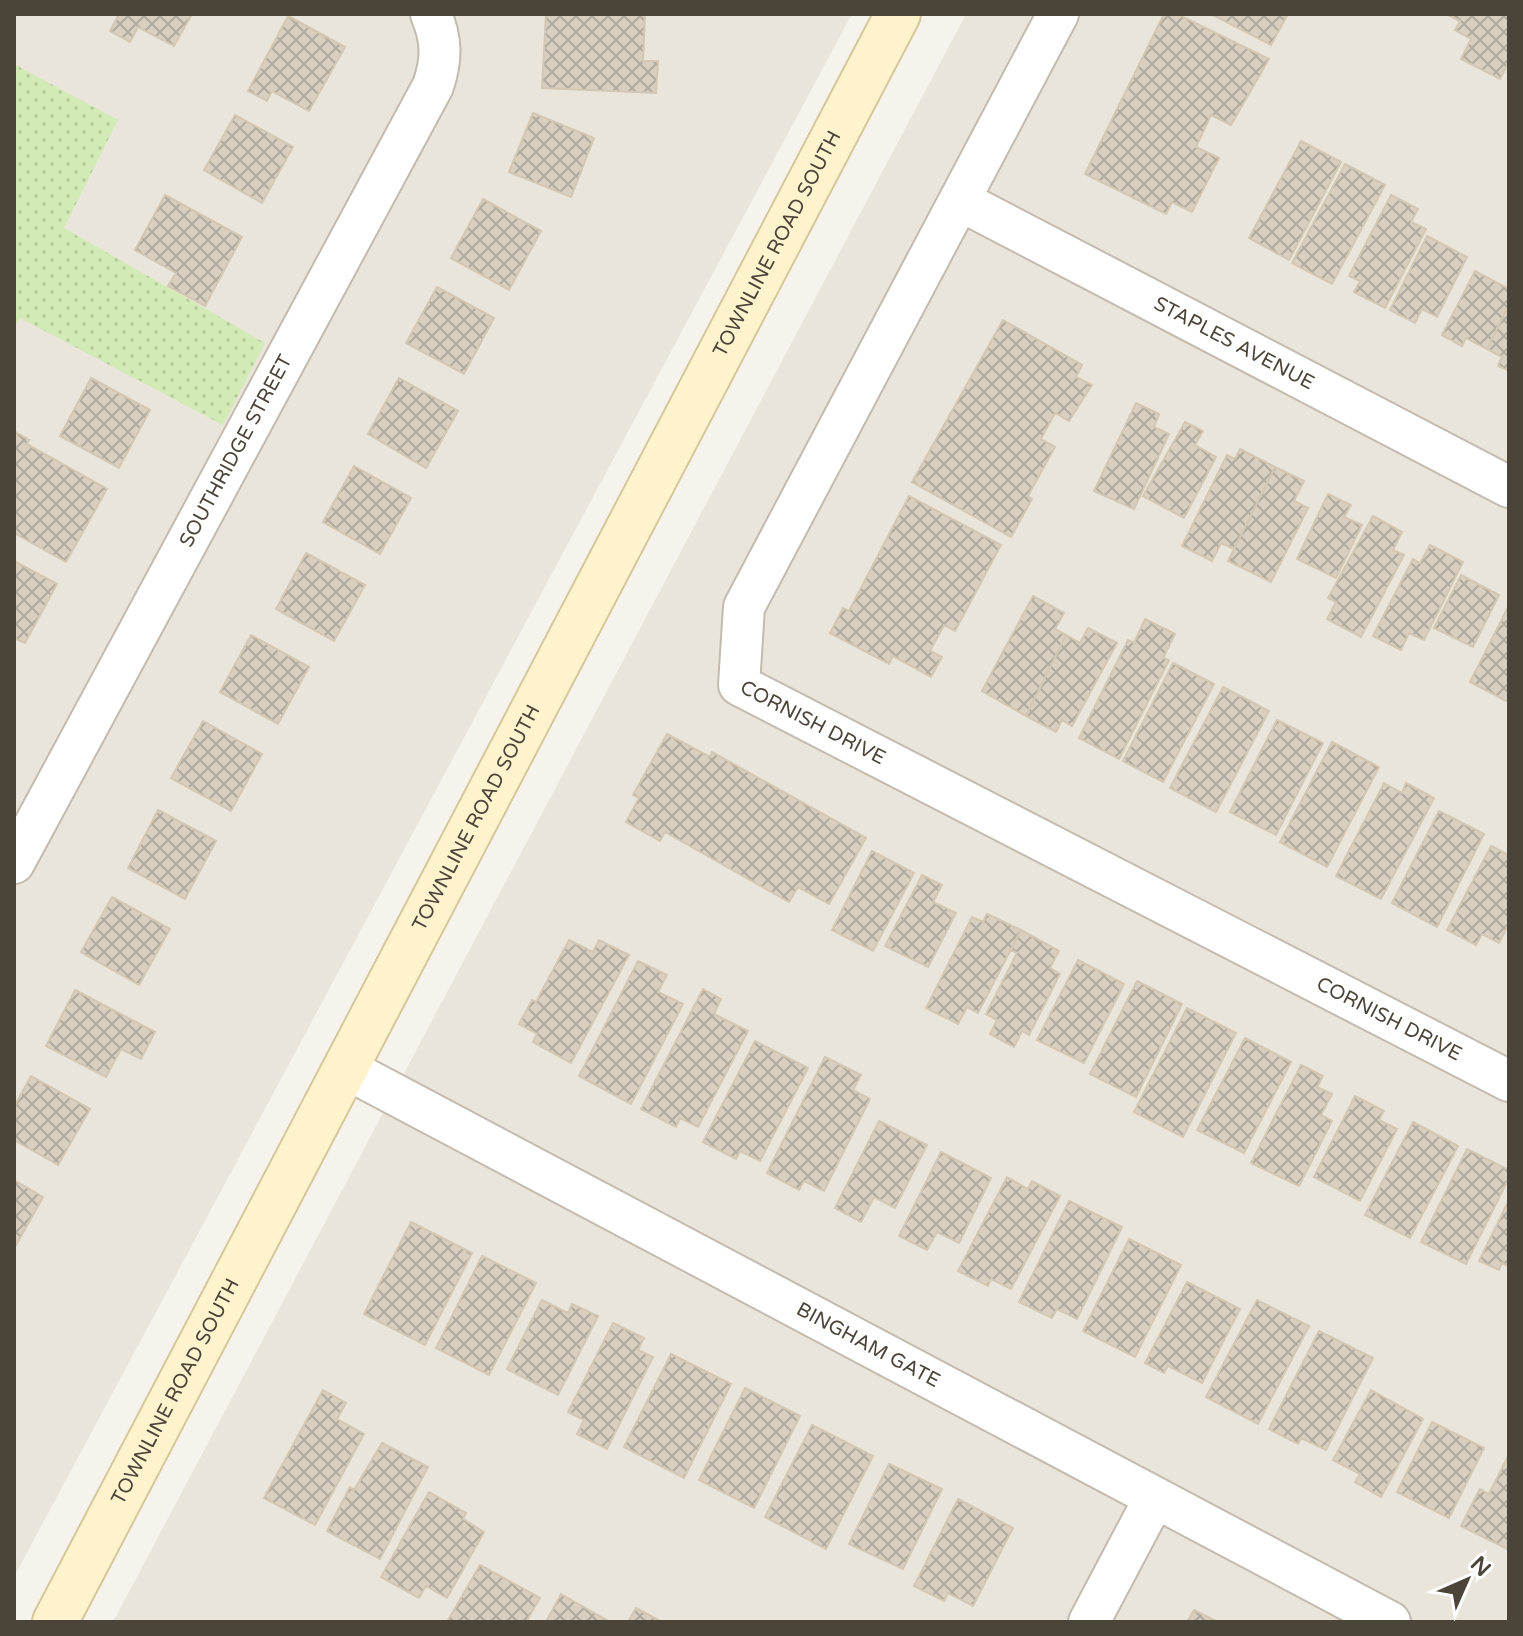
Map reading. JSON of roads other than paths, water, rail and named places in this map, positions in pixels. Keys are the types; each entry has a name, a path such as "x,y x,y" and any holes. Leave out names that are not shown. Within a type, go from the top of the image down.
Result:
{"street":[{"name":"TOWNLINE ROAD SOUTH","path":"55,1622 898,14"},
{"name":"CORNISH DRIVE","path":"1058,14 744,607 739,685 1509,1081"},
{"name":"SOUTHRIDGE STREET","path":"14,863 433,86 441,64 435,24"},
{"name":"STAPLES AVENUE","path":"961,201 1509,487"},
{"name":"BINGHAM GATE","path":"345,1068 1390,1622"},
{"path":"1089,1622 1154,1499"}]}
